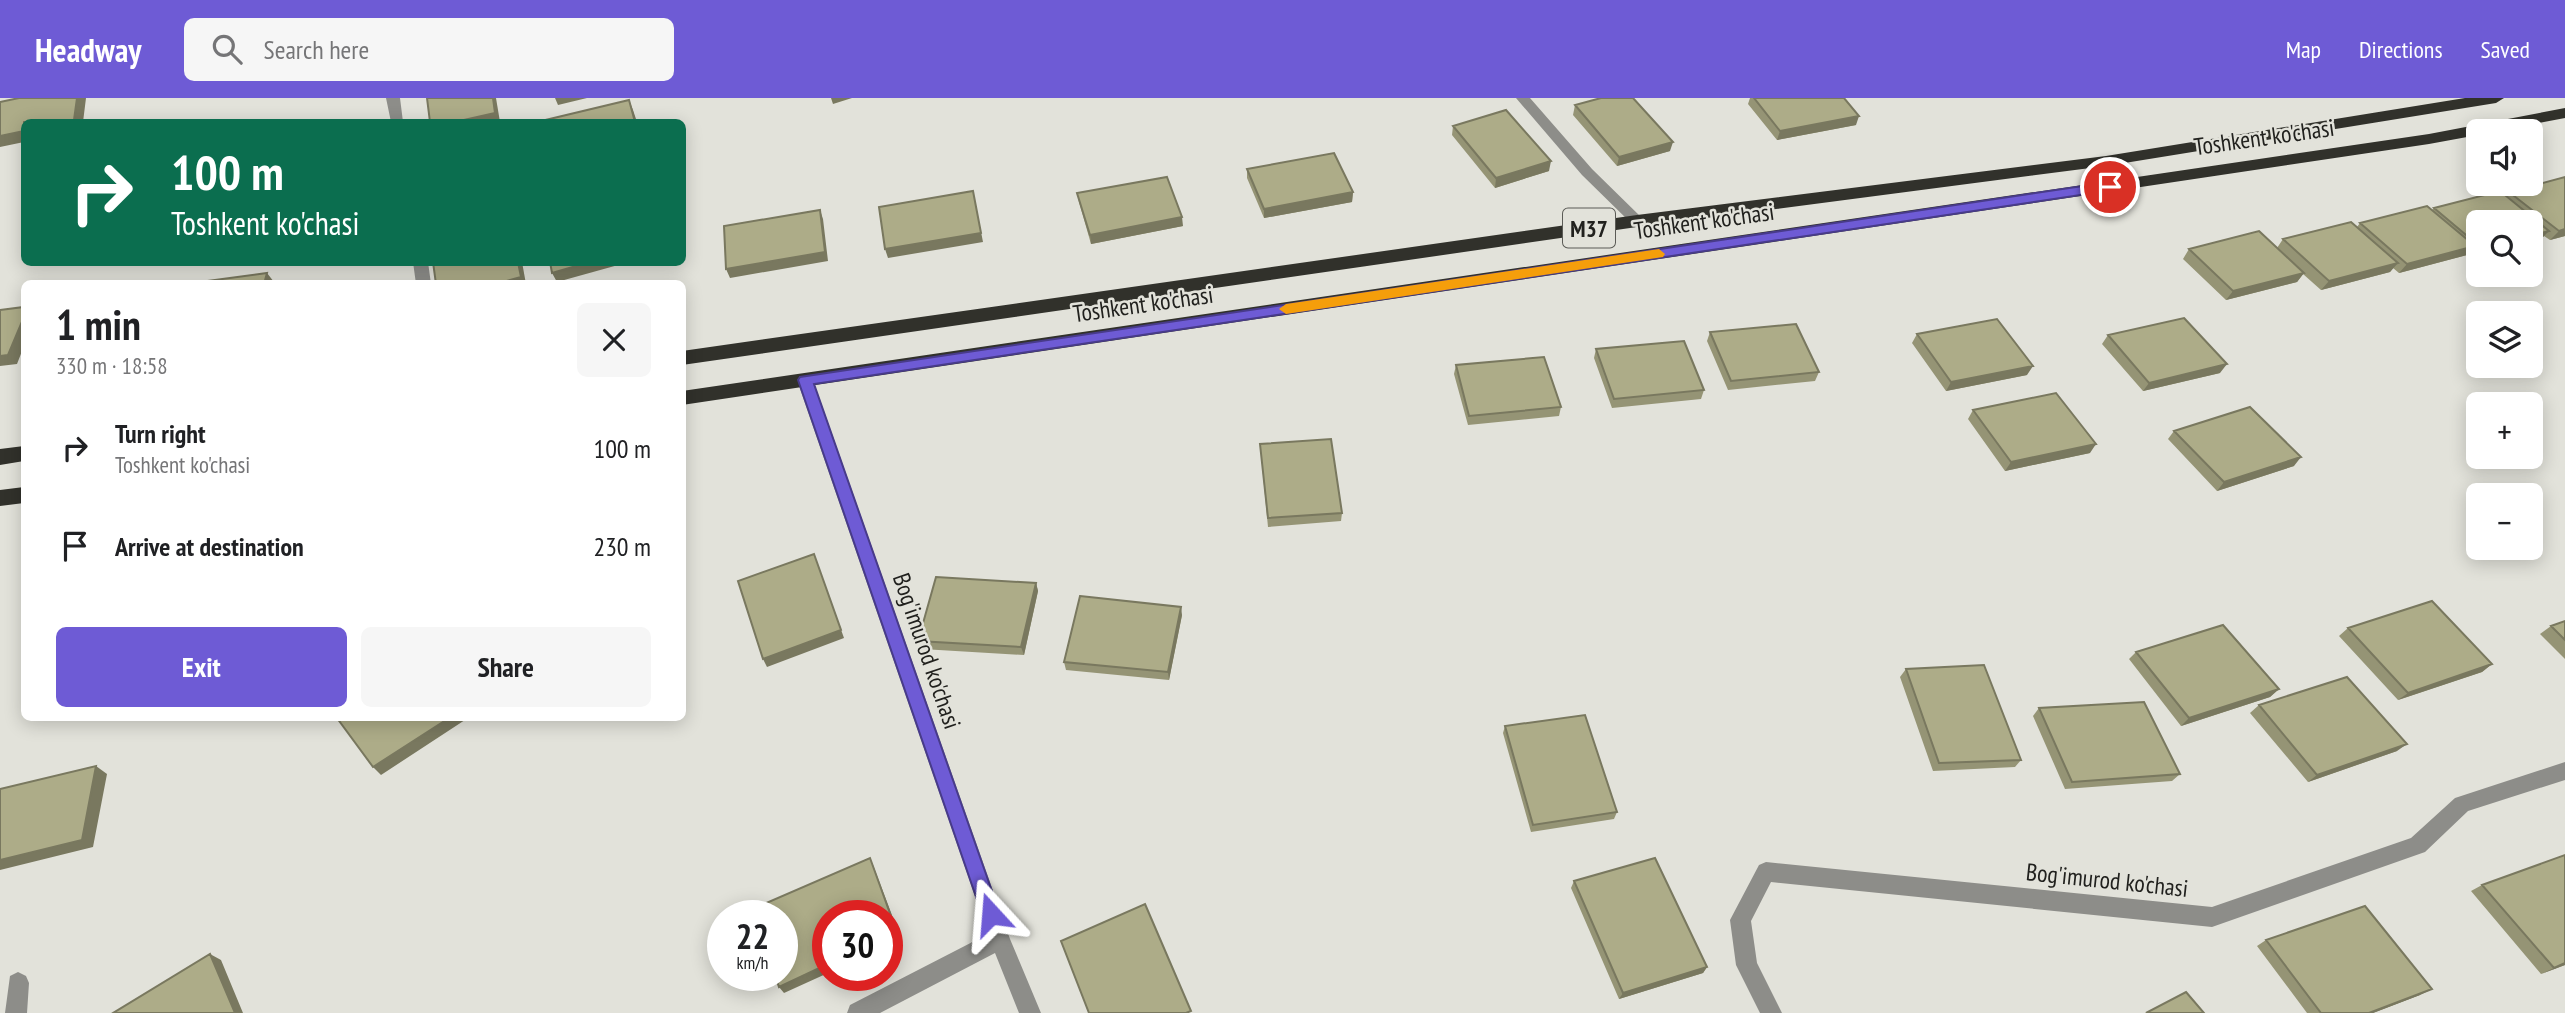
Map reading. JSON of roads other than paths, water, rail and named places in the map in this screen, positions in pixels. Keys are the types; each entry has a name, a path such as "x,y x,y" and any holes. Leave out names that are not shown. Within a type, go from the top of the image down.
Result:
{"highway":[{"name":"Toshkent ko'chasi","path":"686,357 1637,221 2106,161 2496,98"},
{"name":"Toshkent ko'chasi","path":"686,397 2429,139 2565,113"},
{"path":"0,457 21,454"},
{"path":"0,498 21,495"}],"street":[{"path":"393,98 396,119"},
{"path":"1523,98 1587,172 1637,221"},
{"name":"Bog'imurod ko'chasi","path":"805,380 1000,939 1030,1013"},
{"name":"Bog'imurod ko'chasi","path":"1771,1013 1747,965 1740,920 1766,872 2212,916 2418,845 2462,804 2565,771"},
{"path":"858,1013 1000,939"},
{"path":"16,1013 18,983"}]}
